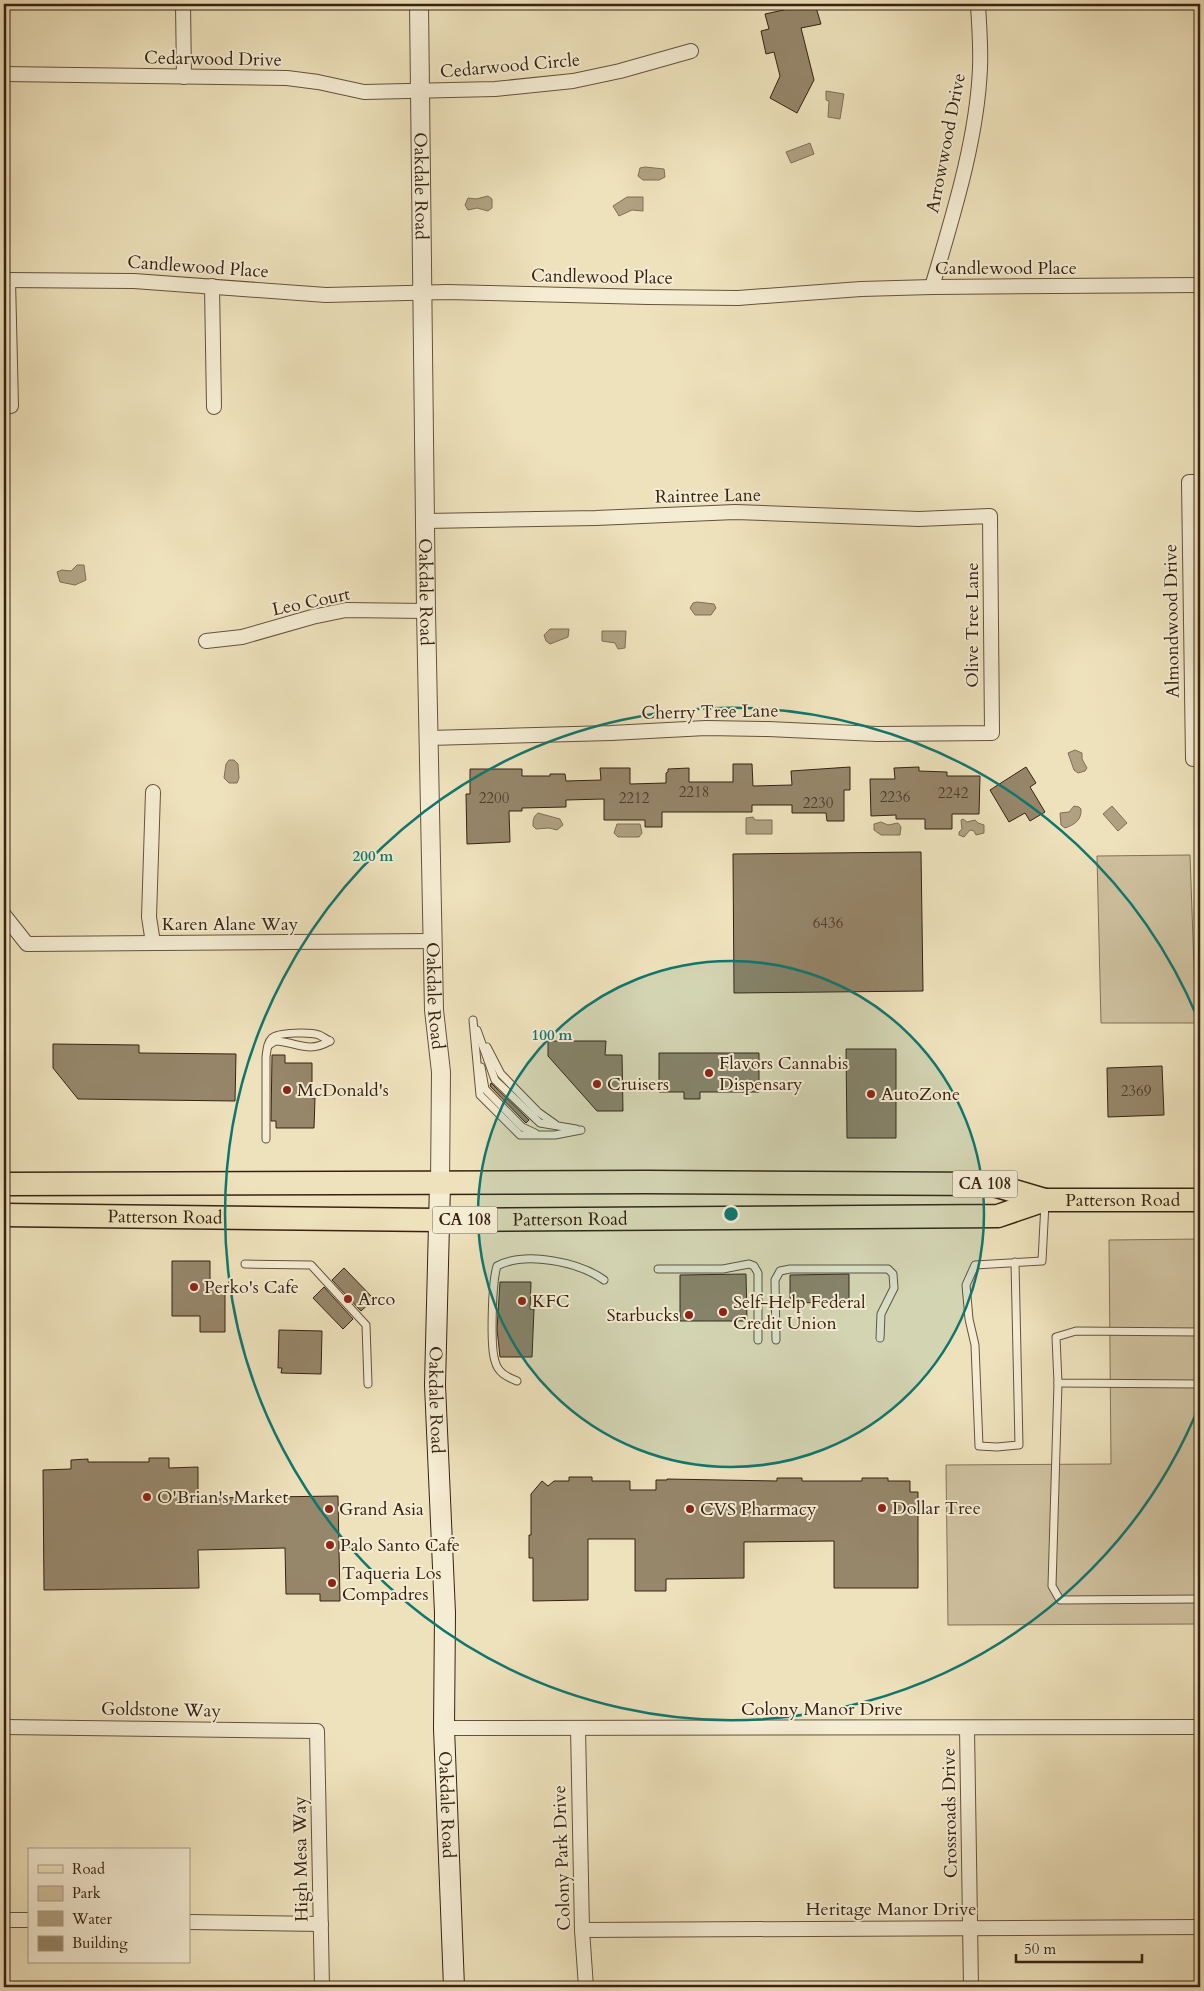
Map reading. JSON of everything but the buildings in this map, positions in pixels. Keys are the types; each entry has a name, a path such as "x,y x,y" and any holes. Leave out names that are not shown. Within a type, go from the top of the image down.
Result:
{"main road":[{"name":"Patterson Road","path":"4,1184 990,1184 1045,1200 1200,1200"},
{"name":"Oakdale Road","path":"440,1184 435,1386 445,1613 444,1728 454,1987"},
{"name":"Patterson Road","path":"4,1215 438,1220 998,1216 1045,1200"}],"street":[{"path":"183,4 184,77"},
{"name":"Oakdale Road","path":"419,4 426,611 434,1010 441,1072 440,1184"},
{"name":"Arrowwood Drive","path":"932,287 959,190 977,99 980,68 978,4"},
{"name":"Cedarwood Circle","path":"420,92 504,88 574,81 620,71 691,51"},
{"name":"Cedarwood Drive","path":"4,74 287,78 318,82 364,92 420,92"},
{"path":"6,280 10,406"},
{"name":"Candlewood Place","path":"6,280 134,281 326,295 446,292 648,298 738,298 862,289 932,287 1200,285"},
{"path":"212,286 214,407"},
{"name":"Almondwood Drive","path":"1195,482 1196,759"},
{"name":"Raintree Lane","path":"426,521 596,518 735,512 919,519 990,516"},
{"name":"Olive Tree Lane","path":"990,516 992,733"},
{"name":"Leo Court","path":"206,641 242,637 312,617 346,610 426,611"},
{"name":"Cherry Tree Lane","path":"429,738 611,734 706,728 877,734 992,733"},
{"path":"153,792 149,917 153,943"},
{"name":"Karen Alane Way","path":"4,914 27,944 433,941"},
{"name":"Goldstone Way","path":"4,1727 317,1731"},
{"name":"Colony Manor Drive","path":"444,1728 1200,1727"},
{"name":"Colony Park Drive","path":"578,1728 582,1930 586,1987"},
{"name":"Crossroads Drive","path":"968,1728 971,1987"},
{"name":"High Mesa Way","path":"317,1731 322,1987"},
{"path":"4,1920 28,1920"},
{"path":"190,1922 321,1924"},
{"name":"Heritage Manor Drive","path":"582,1930 1200,1927"}],"lane":[{"path":"474,1020 495,1080 540,1123 581,1130 555,1135 537,1135 520,1135 480,1095 474,1020"},
{"path":"266,1139 268,1046 275,1036 283,1034 318,1035 330,1041 319,1047 295,1046 275,1041 268,1046"},
{"path":"1015,1262 1019,1445 979,1446 975,1345 969,1320 966,1285 975,1265 1015,1262 1042,1261 1045,1200"},
{"path":"518,1381 505,1376 495,1362 493,1308 494,1280 497,1266 514,1261 564,1262 592,1272 604,1280"},
{"path":"245,1264 311,1265 366,1325 368,1384"},
{"path":"658,1270 723,1269 749,1264 754,1266 758,1272 758,1340"},
{"path":"776,1340 775,1280 780,1271 790,1269 888,1269 893,1274 894,1288 881,1314 880,1338"},
{"path":"1200,1332 1076,1331 1056,1337 1058,1383 1052,1586 1060,1600 1200,1599"},
{"path":"1058,1383 1200,1384"}],"green space":[{"path":"1190,855 1196,1023 1101,1023 1097,856"},
{"path":"1200,1239 1200,1624 948,1625 946,1465 1111,1464 1109,1240"}],"water":[{"path":"826,91 844,94 840,119 828,117 829,101 826,100"},
{"path":"810,143 814,154 791,163 786,152"},
{"path":"640,168 664,169 665,177 659,180 643,180 638,176"},
{"path":"488,196 492,199 492,208 488,211 477,208 468,210 465,205 468,198 476,199"},
{"path":"627,197 643,197 643,211 632,210 619,216 613,206"},
{"path":"77,565 84,565 86,580 75,585 60,582 57,572 62,570 71,571"},
{"path":"693,603 714,604 716,608 711,615 695,615 690,608"},
{"path":"550,629 569,629 568,637 550,644 546,641 544,635"},
{"path":"602,631 626,631 625,648 618,649 615,643 602,641"},
{"path":"1075,750 1082,753 1082,759 1087,768 1085,771 1078,773 1074,770 1068,753"},
{"path":"229,760 234,760 238,764 239,778 237,783 229,783 224,778 226,764"},
{"path":"1074,806 1081,809 1079,819 1074,824 1065,828 1061,825 1060,813 1069,812"},
{"path":"1112,806 1127,823 1118,831 1103,814"},
{"path":"538,813 560,819 563,825 557,830 549,828 536,829 533,826 533,820"},
{"path":"753,817 755,820 772,820 772,834 746,834 746,818"},
{"path":"963,819 967,822 975,820 984,825 984,833 976,835 974,831 970,830 964,837 959,835 962,829 961,820"},
{"path":"881,822 888,825 898,823 901,827 900,835 881,835 874,830 874,824"},
{"path":"617,824 640,824 642,833 639,837 618,837 614,833"}],"place":[{"name":"Flavors Cannabis Dispensary","path":"709,1073"},
{"name":"Cruisers","path":"597,1084"},
{"name":"McDonald's","path":"287,1090"},
{"name":"AutoZone","path":"871,1094"},
{"name":"Perko's Cafe","path":"194,1287"},
{"name":"Arco","path":"348,1299"},
{"name":"KFC","path":"522,1301"},
{"name":"Self-Help Federal Credit Union","path":"723,1312"},
{"name":"Starbucks","path":"689,1315"},
{"name":"O'Brian's Market","path":"147,1497"},
{"name":"Dollar Tree","path":"882,1508"},
{"name":"Grand Asia","path":"329,1509"},
{"name":"CVS Pharmacy","path":"690,1509"},
{"name":"Palo Santo Cafe","path":"330,1545"},
{"name":"Taqueria Los Compadres","path":"332,1583"}]}
